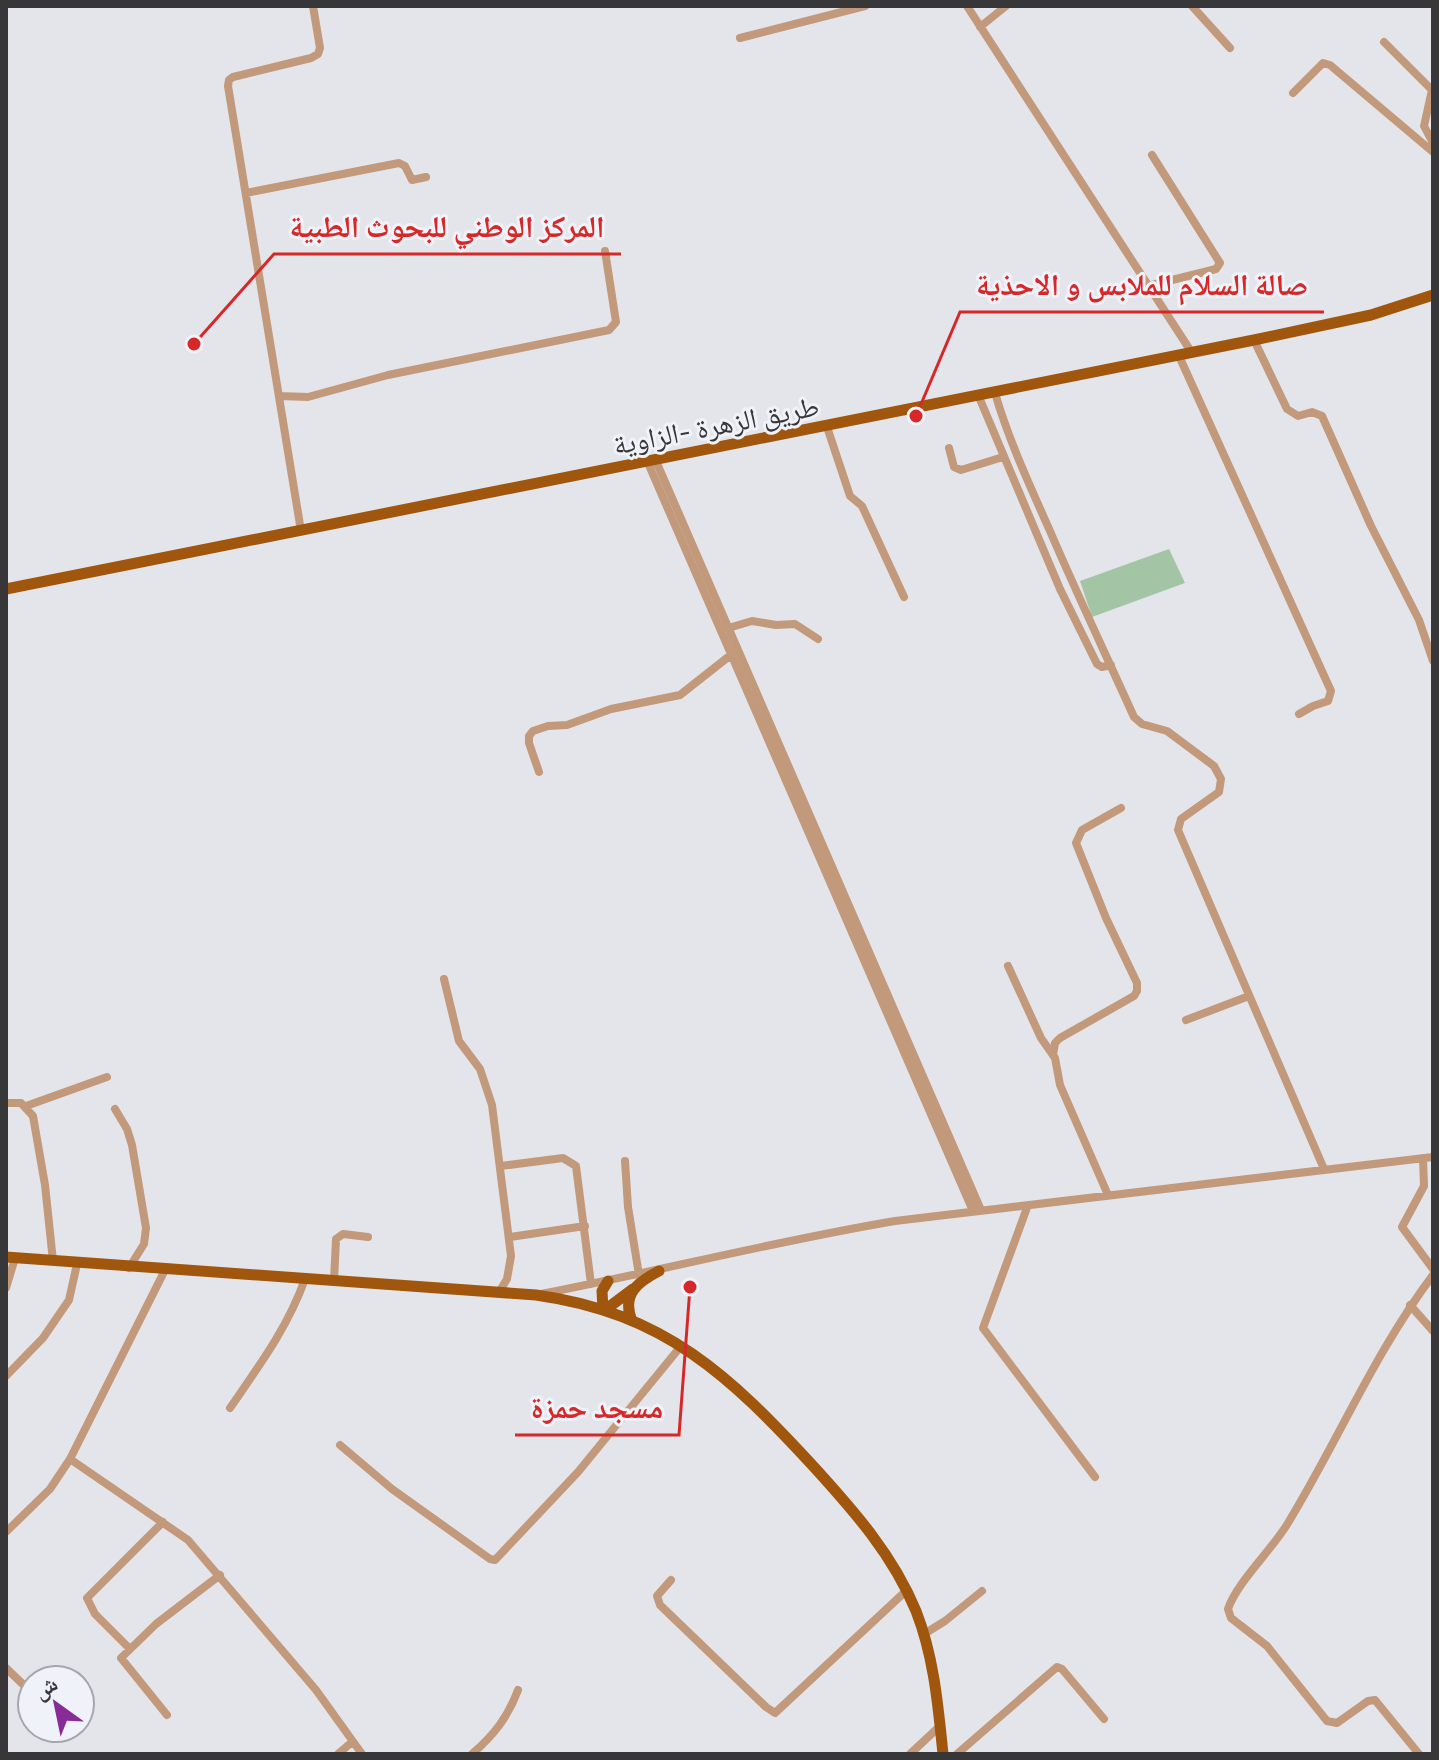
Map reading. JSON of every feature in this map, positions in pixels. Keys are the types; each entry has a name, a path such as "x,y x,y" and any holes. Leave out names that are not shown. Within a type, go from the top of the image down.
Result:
{"main road":[{"name":"طريق الزهرة -الزاوية","path":"6,589 979,397 1371,315 1433,295"},
{"path":"11,1258 536,1295 604,1310 681,1346 743,1392 817,1470 863,1523 907,1590 931,1660 943,1754"},
{"path":"604,1310 659,1271"},
{"path":"604,1310 601,1298 608,1281"},
{"path":"632,1321 628,1305 633,1289"}],"street":[{"path":"301,531 228,86 229,80 318,54 320,48 313,6"},
{"path":"740,38 865,6"},
{"path":"967,6 1148,286 1186,354 1331,691 1328,701 1299,714"},
{"path":"980,27 1006,6"},
{"path":"1192,6 1230,48"},
{"path":"1384,42 1432,90 1424,126 1433,143"},
{"path":"1293,93 1323,63 1330,65 1433,152"},
{"path":"1148,286 1216,269 1220,263 1152,155"},
{"path":"246,193 399,163 405,166 412,180 426,177"},
{"path":"279,396 308,397 388,375 609,330 616,322 605,251"},
{"path":"1254,340 1287,409 1298,416 1312,412 1322,416 1371,526 1419,620 1433,661"},
{"path":"995,393 1010,439 1078,599 1134,717 1142,724 1167,731 1214,766 1221,779 1219,792 1181,819 1178,827 1324,1169"},
{"path":"979,397 1077,627 1097,664 1102,667 1111,665"},
{"path":"827,427 850,496 862,506 904,597"},
{"path":"998,445 1010,439"},
{"path":"949,448 954,467 961,470 1003,457"},
{"path":"652,462 977,1210"},
{"path":"725,629 752,621 795,624 818,639"},
{"path":"725,629 732,654 977,1210"},
{"path":"539,772 529,743 533,731 567,725 611,709 680,695 732,654"},
{"path":"1053,1055 1055,1043 1060,1038 1134,996 1138,989 1076,843 1082,830 1121,808"},
{"path":"1008,966 1041,1038 1053,1055 1060,1085 1108,1195"},
{"path":"444,979 461,1046 480,1069 492,1105 510,1237 511,1264 499,1292"},
{"path":"1186,1020 1249,996"},
{"path":"26,1106 107,1077"},
{"path":"6,1103 26,1106 33,1116 53,1261"},
{"path":"115,1109 132,1145 146,1228 144,1244 129,1268"},
{"path":"536,1295 811,1236 977,1210 1428,1157 1424,1186 1402,1227 1433,1272 1387,1342 1284,1529 1234,1596 1228,1609 1231,1618 1267,1646 1327,1721 1337,1723 1368,1701 1375,1700 1419,1754"},
{"path":"501,1166 563,1158 572,1162 578,1170 591,1284"},
{"path":"625,1161 628,1207 639,1275"},
{"path":"1028,1205 983,1328 1095,1477"},
{"path":"510,1237 585,1226"},
{"path":"334,1281 336,1239 343,1234 368,1237"},
{"path":"6,1288 11,1277 11,1258"},
{"path":"6,1376 43,1338 69,1300 77,1264"},
{"path":"6,1532 50,1489 70,1459 165,1270"},
{"path":"230,1408 277,1340 298,1301 305,1279"},
{"path":"1410,1305 1433,1331"},
{"path":"340,1445 392,1489 495,1560 578,1472 681,1346"},
{"path":"70,1459 188,1540 316,1690 362,1754"},
{"path":"130,1649 95,1614 87,1598 163,1522"},
{"path":"167,1715 122,1661 122,1656 156,1624 220,1575"},
{"path":"671,1580 657,1596 660,1605 775,1713 907,1590"},
{"path":"924,1634 982,1591"},
{"path":"957,1754 1057,1667 1104,1719"},
{"path":"472,1754 493,1736 510,1712 518,1690"},
{"path":"910,1754 940,1726"},
{"path":"338,1754 352,1742"}],"green space":[{"path":"1169,549 1185,583 1092,617 1080,581"}],"place":[{"name":"المركز الوطني للبحوث الطبية","path":"194,344"},
{"name":"صالة السلام للملابس و الاحذية","path":"916,416"},
{"name":"مسجد حمزة","path":"690,1287"}]}
